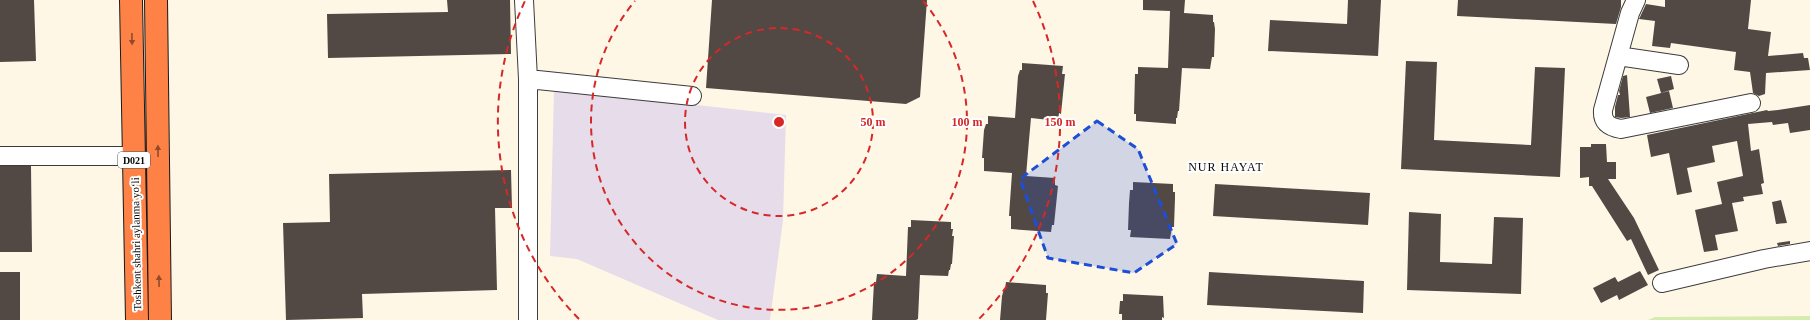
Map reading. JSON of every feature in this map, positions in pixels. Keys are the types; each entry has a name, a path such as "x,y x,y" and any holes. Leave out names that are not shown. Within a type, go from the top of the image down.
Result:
{"highway":[{"name":"Toshkent shahri aylanma yoʻli","path":"131,0 137,320"},
{"name":"Toshkent shahri aylanma yoʻli","path":"156,0 160,320"}],"street":[{"path":"524,0 528,79 528,320"},
{"path":"1636,0 1630,13 1603,110 1605,123 1613,128 1621,129 1751,103"},
{"path":"1618,56 1679,65"},
{"path":"528,79 692,96"},
{"path":"0,156 134,156"},
{"path":"1662,283 1764,259 1810,251"}],"highlighted area":[{"path":"1097,121 1138,149 1177,244 1134,273 1048,258 1020,179"}],"shaded area":[{"path":"554,89 786,115 783,220 770,320 718,320 577,259 550,256"}],"green space":[{"path":"1810,316 1810,320 1648,320 1655,317"}],"building":[{"path":"0,0 34,0 36,61 0,62"},
{"path":"447,0 510,0 511,54 328,58 327,14 448,12"},
{"path":"712,0 927,0 920,97 906,104 706,88"},
{"path":"1143,0 1185,0 1184,13 1213,15 1215,29 1214,57 1212,57 1210,69 1182,68 1179,111 1176,118 1176,124 1136,121 1136,114 1134,114 1135,74 1138,74 1138,67 1168,68 1170,11 1143,10"},
{"path":"1348,0 1381,0 1378,56 1268,51 1270,20 1347,24"},
{"path":"1458,0 1621,0 1621,7 1616,24 1457,16"},
{"path":"1665,0 1751,0 1748,29 1771,32 1768,56 1803,53 1804,58 1808,58 1810,70 1766,73 1765,94 1759,96 1753,93 1750,72 1734,70 1736,52 1671,43 1670,48 1652,46 1655,21 1639,19 1646,4 1665,7"},
{"path":"1406,61 1437,62 1434,140 1531,145 1535,67 1565,68 1560,177 1401,169"},
{"path":"1022,63 1063,66 1062,74 1065,74 1061,114 1059,113 1058,121 1031,118 1029,140 1026,176 1055,178 1055,185 1058,186 1054,225 1052,225 1051,232 1011,229 1011,216 1009,216 1012,173 984,171 984,158 982,158 984,130 986,124 988,124 988,116 1015,118 1018,76 1020,70 1022,70"},
{"path":"1627,75 1630,117 1615,117 1615,107 1618,95 1620,95 1619,91 1623,76"},
{"path":"1671,76 1674,89 1661,93 1657,79"},
{"path":"1669,91 1673,108 1650,113 1646,97"},
{"path":"1810,105 1810,130 1790,133 1788,123 1773,125 1772,122 1748,124 1751,151 1759,149 1764,183 1761,184 1763,194 1743,197 1744,201 1732,203 1738,231 1715,235 1718,250 1704,252 1695,210 1722,204 1717,182 1743,176 1737,141 1712,146 1715,162 1687,168 1692,192 1677,195 1669,153 1651,157 1647,135 1767,110 1778,110"},
{"path":"1591,144 1606,144 1607,162 1616,162 1616,179 1608,179 1634,218 1659,270 1648,275 1631,239 1627,241 1592,186 1589,186 1589,177 1580,178 1580,147 1591,147"},
{"path":"0,166 31,166 32,252 0,252"},
{"path":"511,170 512,208 495,208 497,290 362,294 363,318 286,320 283,223 330,222 329,174"},
{"path":"1133,182 1173,184 1173,192 1175,192 1174,227 1172,227 1170,239 1130,237 1131,230 1128,230 1129,203 1130,190 1133,190"},
{"path":"1215,184 1370,193 1368,225 1213,216"},
{"path":"1781,200 1787,223 1776,224 1772,202"},
{"path":"1409,212 1441,214 1440,262 1492,264 1494,217 1523,218 1521,294 1407,290"},
{"path":"911,220 951,222 951,229 953,229 952,236 954,236 952,264 948,276 920,275 918,319 872,320 874,282 876,282 877,274 906,276 908,227 911,227"},
{"path":"1790,241 1790,244 1778,246 1777,243"},
{"path":"1640,271 1648,285 1619,300 1617,295 1601,303 1593,288 1615,277 1618,282"},
{"path":"0,272 20,272 20,320 0,320"},
{"path":"1209,272 1364,281 1363,313 1207,305"},
{"path":"1006,282 1046,285 1046,293 1048,293 1046,320 1000,320 1002,296"},
{"path":"1123,294 1163,296 1164,318 1162,317 1162,320 1122,320 1122,314 1119,314 1120,301 1123,301"}],"district":[{"name":"NUR HAYAT","path":"1226,167"}]}
